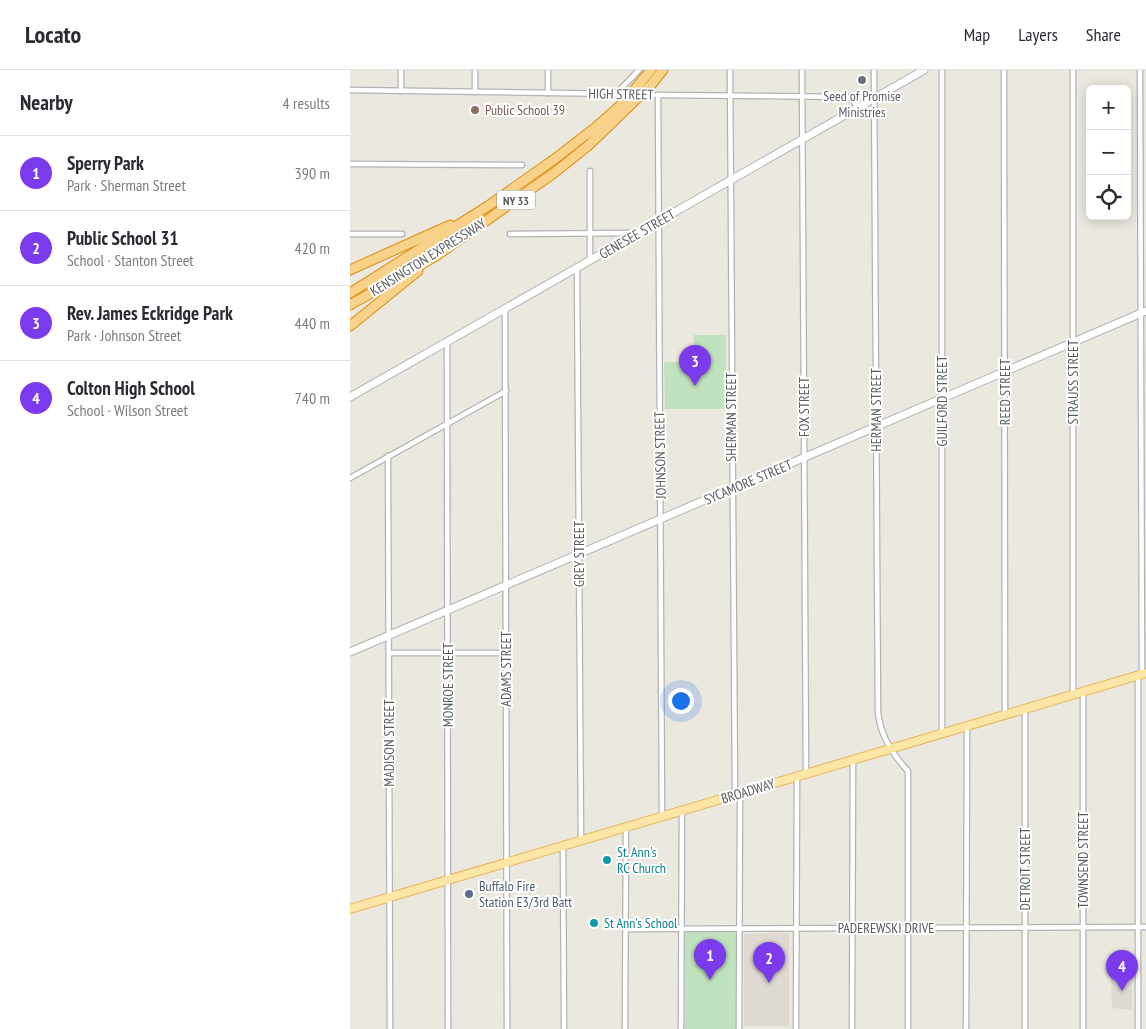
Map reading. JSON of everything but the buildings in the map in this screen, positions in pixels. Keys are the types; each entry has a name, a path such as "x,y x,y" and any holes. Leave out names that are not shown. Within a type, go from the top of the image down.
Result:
{"highway":[{"name":"KENSINGTON EXPRESSWAY","path":"350,293 488,206 596,128 622,103 651,70"},
{"name":"KENSINGTON EXPRESSWAY","path":"350,305 436,256 554,173 589,145 651,85 663,70"},
{"path":"350,270 488,206"},
{"path":"350,326 436,256"}],"main road":[{"name":"BROADWAY","path":"350,909 1142,674"}],"street":[{"path":"401,70 401,91"},
{"path":"475,70 475,92"},
{"path":"548,70 548,93"},
{"path":"618,94 639,70"},
{"name":"SHERMAN STREET","path":"730,70 732,489 739,1029"},
{"name":"FOX STREET","path":"802,70 806,773"},
{"name":"HERMAN STREET","path":"874,70 878,712 880,726 891,748 896,757 908,770 908,1029"},
{"name":"GENESEE STREET","path":"350,397 924,70"},
{"name":"GUILFORD STREET","path":"942,70 942,733"},
{"name":"REED STREET","path":"1004,70 1005,714"},
{"name":"STRAUSS STREET","path":"1073,70 1073,694"},
{"path":"1138,1029 1142,674 1143,312 1140,70"},
{"name":"HIGH STREET","path":"350,90 850,98 858,108"},
{"name":"JOHNSON STREET","path":"655,95 661,520 662,816"},
{"path":"350,164 522,165"},
{"path":"590,171 590,261"},
{"path":"510,234 639,233"},
{"path":"350,234 402,234"},
{"name":"GREY STREET","path":"577,268 581,840"},
{"name":"ADAMS STREET","path":"505,309 507,1029"},
{"name":"SYCAMORE STREET","path":"350,652 1143,312"},
{"name":"MONROE STREET","path":"447,342 448,1029"},
{"path":"350,478 506,391"},
{"name":"MADISON STREET","path":"388,456 390,1029"},
{"path":"389,653 506,653"},
{"name":"TOWNSEND STREET","path":"1083,691 1083,1029"},
{"name":"DETROIT STREET","path":"1025,708 1025,1029"},
{"path":"966,1029 968,928 967,726"},
{"path":"852,1029 853,759"},
{"path":"796,776 796,1029"},
{"path":"682,810 682,1029"},
{"path":"625,1029 626,827"},
{"path":"563,846 564,1029"},
{"name":"PADEREWSKI DRIVE","path":"625,929 1146,927"}],"shaded area":[{"path":"789,933 789,1026 744,1026 744,934"},
{"path":"1111,975 1132,975 1132,1010 1112,1008"}],"green space":[{"path":"694,335 726,335 726,409 665,409 664,362 694,362"},
{"path":"685,931 736,932 736,1029 685,1029"}],"place":[{"name":"Seed of Promise Ministries","path":"862,80"},
{"name":"Public School 39","path":"475,110"},
{"name":"Rev. James Eckridge Park","path":"695,386"},
{"name":"St. Ann's RC Church","path":"607,860"},
{"name":"Buffalo Fire Station E3/3rd Batt","path":"469,894"},
{"name":"St Ann's School","path":"594,923"},
{"name":"Sperry Park","path":"710,980"},
{"name":"Public School 31","path":"769,983"},
{"name":"Colton High School","path":"1122,991"}]}
